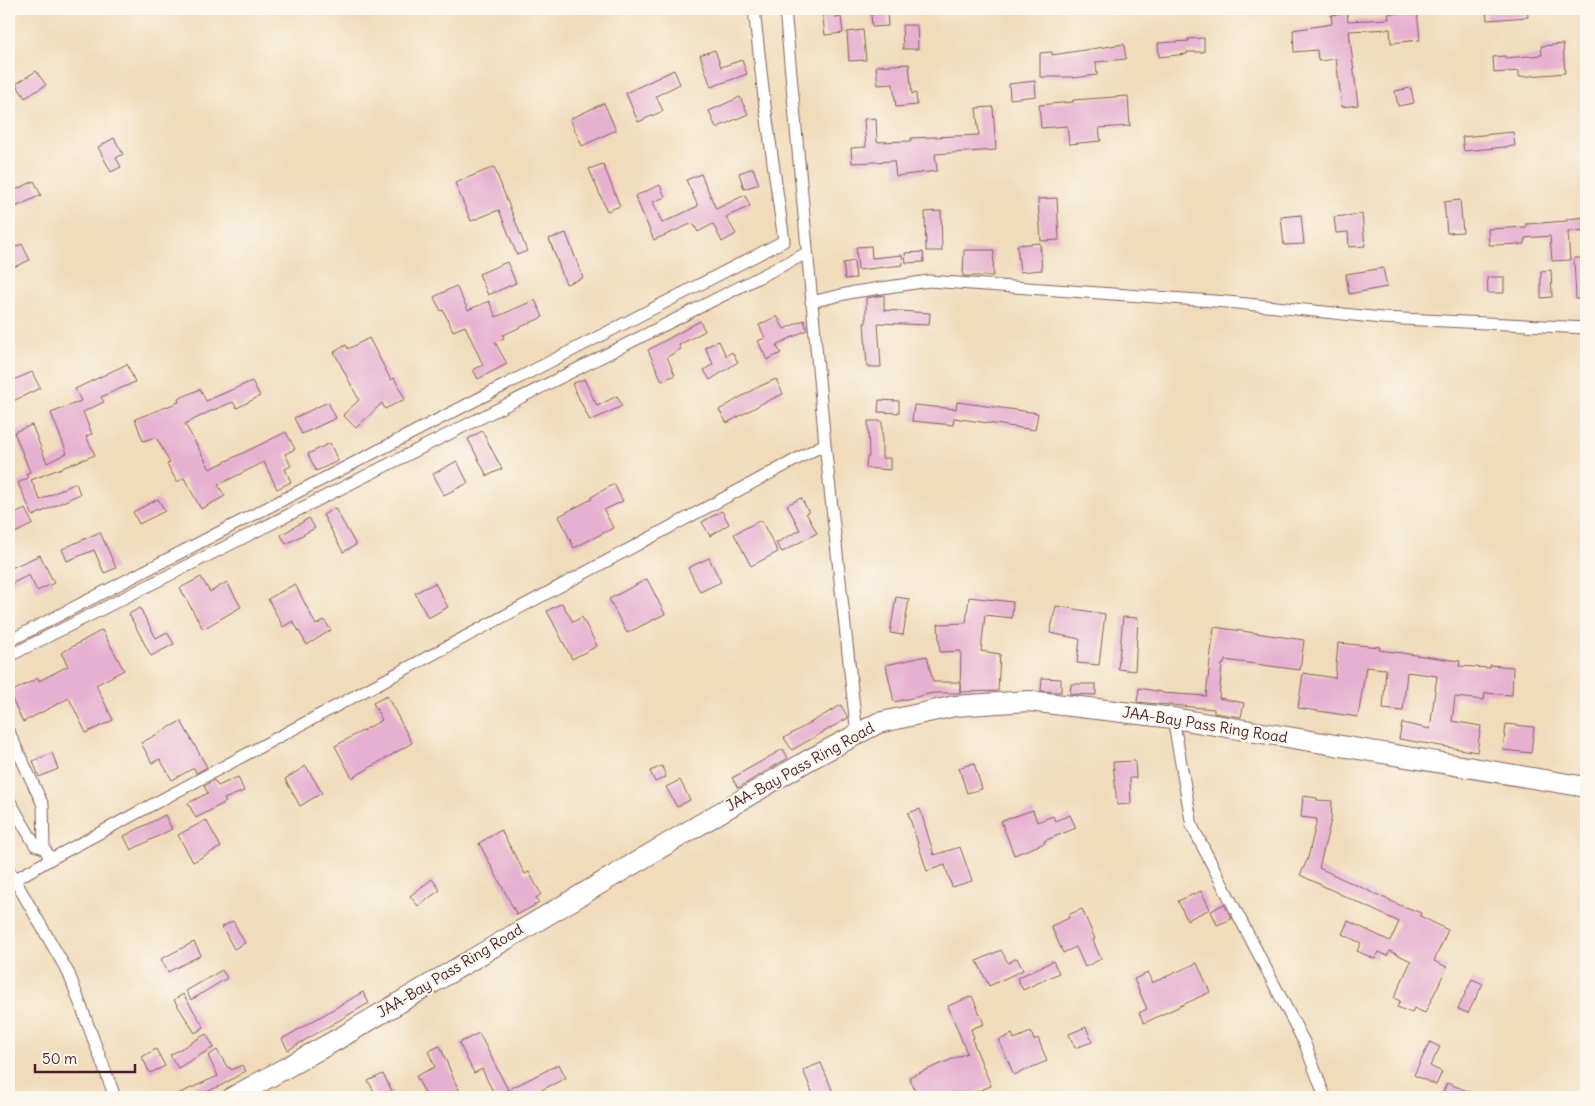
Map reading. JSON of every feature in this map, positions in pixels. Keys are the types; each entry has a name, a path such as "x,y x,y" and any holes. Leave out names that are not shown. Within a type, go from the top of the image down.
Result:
{"highway":[{"name":"JAA-Bay Pass Ring Road","path":"233,1097 338,1039 807,761 878,723 955,706 1029,701 1173,718 1586,787"}],"street":[{"path":"9,641 784,241 754,9"},
{"path":"785,9 825,444 857,735"},
{"path":"9,658 15,653 807,253"},
{"path":"811,302 854,292 930,281 1227,302 1382,318 1586,328"},
{"path":"115,1097 69,974 11,875 51,859 825,444"},
{"path":"1173,718 1192,826 1305,1044 1325,1097"},
{"path":"9,732 43,805 44,848 51,859"},
{"path":"9,800 35,846 44,848"}],"building":[{"path":"1486,9 1527,9 1528,17 1487,20"},
{"path":"835,10 836,18 841,17 843,33 825,35 822,11"},
{"path":"1417,11 1420,40 1391,43 1390,29 1349,31 1358,105 1342,107 1336,59 1318,61 1317,50 1294,52 1293,30 1332,24 1331,15 1347,13 1348,21 1389,19 1388,14"},
{"path":"887,13 888,26 872,27 871,14"},
{"path":"902,25 917,25 918,49 903,49"},
{"path":"863,30 866,60 849,61 847,32"},
{"path":"1204,38 1204,52 1187,52 1187,54 1159,57 1158,43"},
{"path":"1124,44 1126,59 1096,62 1097,75 1073,78 1040,77 1040,53 1052,52 1052,55"},
{"path":"1563,44 1565,73 1519,77 1519,71 1494,73 1493,57 1542,55 1541,46"},
{"path":"715,50 721,67 742,60 747,74 711,87 700,55"},
{"path":"909,64 912,94 916,93 917,105 896,107 893,84 878,85 876,66"},
{"path":"674,70 680,84 656,96 663,111 638,122 626,93"},
{"path":"36,71 46,85 25,98 16,84"},
{"path":"1035,81 1036,96 1010,99 1009,84"},
{"path":"1411,88 1414,103 1398,106 1395,91"},
{"path":"1128,96 1130,126 1099,128 1101,141 1069,144 1067,126 1041,128 1039,105 1073,102 1073,100"},
{"path":"740,97 748,114 716,128 709,111"},
{"path":"604,103 616,130 582,146 570,119"},
{"path":"993,107 996,150 935,154 937,171 896,176 894,161 852,163 851,148 866,147 864,119 876,118 877,142 911,141 911,138 979,135 976,108"},
{"path":"1513,132 1515,146 1464,151 1462,137"},
{"path":"114,138 123,154 116,158 121,167 111,172 98,147"},
{"path":"603,164 620,206 607,211 589,169"},
{"path":"494,167 527,251 517,255 499,210 471,221 455,183"},
{"path":"753,168 759,184 744,189 739,173"},
{"path":"701,174 716,209 745,195 750,206 726,217 736,234 722,242 713,224 698,232 693,223 654,240 635,196 660,185 665,197 653,202 662,223 698,206 686,180"},
{"path":"34,181 41,195 9,210 9,193"},
{"path":"1057,198 1059,240 1041,241 1038,199"},
{"path":"1460,200 1463,232 1447,233 1444,202"},
{"path":"941,211 942,251 926,251 925,212"},
{"path":"1362,214 1365,246 1349,247 1348,232 1336,233 1334,217"},
{"path":"1301,215 1304,244 1284,245 1281,217"},
{"path":"1586,217 1586,230 1568,232 1570,260 1552,261 1550,236 1525,238 1525,244 1489,245 1488,229 1526,227 1526,224 1567,221 1567,219"},
{"path":"566,233 583,278 566,284 549,239"},
{"path":"1040,243 1042,270 1020,272 1017,245"},
{"path":"22,244 30,260 9,269 9,250"},
{"path":"871,246 872,258 902,255 903,265 858,270 856,247"},
{"path":"964,250 994,250 993,276 963,276"},
{"path":"923,252 924,262 906,263 905,253"},
{"path":"1574,258 1586,258 1586,299 1576,299"},
{"path":"854,261 856,278 845,279 843,263"},
{"path":"507,262 516,283 488,295 479,274"},
{"path":"1383,268 1387,287 1349,294 1346,274"},
{"path":"1551,270 1552,297 1541,298 1541,271"},
{"path":"1487,277 1504,277 1504,293 1488,293"},
{"path":"456,286 468,310 489,301 496,317 535,300 543,317 503,335 504,338 495,342 507,364 478,379 473,370 483,365 465,326 453,331 443,310 441,311 434,297"},
{"path":"884,295 884,310 930,313 929,325 878,323 881,367 867,367 864,323 866,323 866,298"},
{"path":"777,316 784,329 804,320 807,330 776,345 781,353 767,360 758,341 765,338 759,325"},
{"path":"700,321 705,331 679,345 681,349 667,357 675,375 662,381 648,350"},
{"path":"369,338 391,380 394,378 405,399 385,409 382,403 356,428 343,415 359,400 334,352 346,345 348,349"},
{"path":"719,341 726,356 732,352 738,362 710,380 704,370 713,364 705,347"},
{"path":"127,364 135,382 101,397 104,402 83,412 92,434 86,436 95,455 31,480 40,500 76,483 80,494 33,516 18,483 28,478 26,474 30,472 14,432 32,425 47,463 67,453 51,413 81,401 75,389"},
{"path":"32,372 40,388 9,403 9,382"},
{"path":"584,379 597,406 617,396 622,406 590,421 572,384"},
{"path":"776,379 783,394 727,423 719,410 756,388"},
{"path":"252,381 260,396 237,408 233,402 185,424 210,469 286,432 295,449 285,454 291,466 285,469 291,482 277,489 264,462 218,485 225,496 201,509 184,478 177,482 167,464 170,463 156,437 143,441 135,419 179,402 178,399 200,389 206,401"},
{"path":"879,400 899,401 899,413 878,412"},
{"path":"328,402 336,418 302,434 294,418"},
{"path":"957,402 1038,413 1035,430 954,418 953,425 912,421 914,405 956,409"},
{"path":"868,421 882,421 882,458 890,458 890,470 866,468 867,457 869,457"},
{"path":"482,431 502,469 487,476 468,439"},
{"path":"330,443 338,461 316,471 308,454"},
{"path":"457,461 468,483 444,495 433,474"},
{"path":"614,484 623,501 604,510 613,528 574,548 559,516 592,499 591,497"},
{"path":"801,498 809,512 806,513 817,533 782,552 776,543 800,530 787,505"},
{"path":"158,499 165,511 139,524 133,512"},
{"path":"335,508 356,545 343,552 323,515"},
{"path":"25,509 33,524 9,536 9,517"},
{"path":"722,511 729,524 710,536 702,522"},
{"path":"309,518 315,528 286,544 281,535"},
{"path":"761,520 778,552 751,566 734,534"},
{"path":"100,532 116,568 104,573 94,550 67,561 62,549"},
{"path":"40,555 54,583 37,591 29,575 9,585 9,569"},
{"path":"709,558 721,582 700,592 688,568"},
{"path":"201,577 210,592 227,582 241,607 203,629 180,588"},
{"path":"647,579 665,614 627,633 609,599"},
{"path":"435,583 448,607 428,618 415,593"},
{"path":"295,584 316,625 324,620 331,630 307,645 293,621 283,627 268,599"},
{"path":"896,597 909,599 903,635 890,633"},
{"path":"969,597 1013,602 1012,618 985,615 981,651 1000,654 998,691 960,692 961,651 940,652 938,624 966,623"},
{"path":"562,603 573,622 582,617 597,646 572,659 547,611"},
{"path":"1056,606 1105,614 1099,665 1077,663 1080,639 1050,633"},
{"path":"140,608 156,638 167,632 174,644 151,656 129,614"},
{"path":"1123,617 1138,618 1135,671 1118,669"},
{"path":"1214,627 1304,640 1300,670 1225,660 1224,664 1222,664 1219,698 1244,703 1241,717 1214,713 1214,709 1137,702 1139,688 1162,693 1206,696"},
{"path":"102,630 124,670 96,685 113,720 86,733 69,698 23,722 9,693 38,678 39,681 68,666 61,653"},
{"path":"1338,643 1380,647 1379,650 1460,661 1459,666 1490,668 1490,665 1513,667 1512,695 1485,693 1484,700 1455,697 1452,721 1481,726 1477,752 1399,739 1402,723 1430,729 1437,676 1407,672 1403,711 1383,709 1386,669 1366,667 1358,717 1298,708 1303,673 1335,678"},
{"path":"927,656 933,682 960,682 960,693 933,693 894,702 886,665"},
{"path":"1042,678 1061,679 1061,692 1041,691"},
{"path":"1071,684 1096,684 1096,695 1070,694"},
{"path":"387,696 412,743 352,778 335,746 382,720 373,703"},
{"path":"841,705 848,718 792,750 784,738"},
{"path":"181,721 207,767 196,773 194,768 172,780 160,759 152,763 141,743"},
{"path":"1506,724 1534,727 1531,753 1503,750"},
{"path":"783,749 788,758 738,788 732,778"},
{"path":"52,753 58,769 39,777 33,761"},
{"path":"1135,761 1136,778 1130,778 1131,804 1117,805 1113,762"},
{"path":"974,763 982,789 967,793 959,768"},
{"path":"306,766 322,793 300,806 285,779"},
{"path":"662,766 666,777 655,782 650,771"},
{"path":"238,777 244,791 224,799 226,802 196,818 188,803 208,793 204,786 214,780 218,786"},
{"path":"680,780 690,800 677,807 666,787"},
{"path":"1303,796 1317,798 1317,800 1332,801 1331,820 1319,868 1421,913 1420,916 1448,930 1434,961 1447,967 1425,1013 1414,1008 1412,1013 1397,1007 1400,1001 1394,998 1411,961 1390,951 1387,956 1379,952 1375,959 1357,951 1361,943 1342,934 1348,921 1390,941 1399,922 1300,875 1308,858 1317,819 1301,817"},
{"path":"920,809 934,855 960,847 972,881 952,887 945,865 927,871 908,813"},
{"path":"1033,810 1037,822 1053,816 1055,821 1070,815 1076,828 1014,855 1001,821"},
{"path":"165,815 172,829 131,850 124,836"},
{"path":"206,820 221,847 193,862 178,835"},
{"path":"501,830 525,874 529,872 541,894 536,898 539,903 517,915 479,843"},
{"path":"432,879 440,890 418,906 410,896"},
{"path":"1201,891 1210,909 1187,920 1178,901"},
{"path":"1224,904 1232,919 1217,925 1211,911"},
{"path":"1082,909 1101,959 1085,967 1076,947 1063,953 1051,926 1069,918 1068,915"},
{"path":"233,921 245,943 234,949 222,927"},
{"path":"194,942 201,955 168,972 161,959"},
{"path":"1001,950 1008,963 1017,958 1023,970 989,986 977,961"},
{"path":"1053,961 1059,973 1023,990 1017,978"},
{"path":"1197,963 1210,992 1144,1023 1139,1013 1147,1009 1134,979 1148,973 1152,983"},
{"path":"222,970 227,978 191,1000 186,991"},
{"path":"1472,979 1483,984 1468,1013 1458,1009"},
{"path":"363,992 369,1003 288,1050 282,1039"},
{"path":"183,994 204,1027 195,1033 174,1000"},
{"path":"972,996 984,1024 971,1029 974,1038 972,1039 991,1086 963,1097 918,1097 909,1077 967,1053 948,1006"},
{"path":"1086,1027 1092,1042 1075,1048 1069,1034"},
{"path":"1031,1032 1034,1040 1038,1038 1047,1061 1014,1075 999,1040 1012,1034 1014,1039"},
{"path":"479,1033 508,1090 559,1064 566,1078 527,1097 494,1097 482,1069 474,1073 459,1043"},
{"path":"206,1034 214,1047 178,1068 170,1055"},
{"path":"1430,1042 1440,1047 1430,1066 1442,1072 1436,1085 1414,1075"},
{"path":"440,1046 463,1097 427,1097 416,1076 435,1067 428,1051"},
{"path":"156,1049 165,1066 150,1073 142,1057"},
{"path":"217,1050 228,1068 230,1067 231,1070 242,1065 246,1071 196,1097 171,1097 218,1076 208,1056"},
{"path":"821,1063 835,1097 814,1097 803,1070"},
{"path":"383,1074 394,1097 377,1097 368,1081"},
{"path":"1447,1083 1483,1097 1441,1097"}]}
